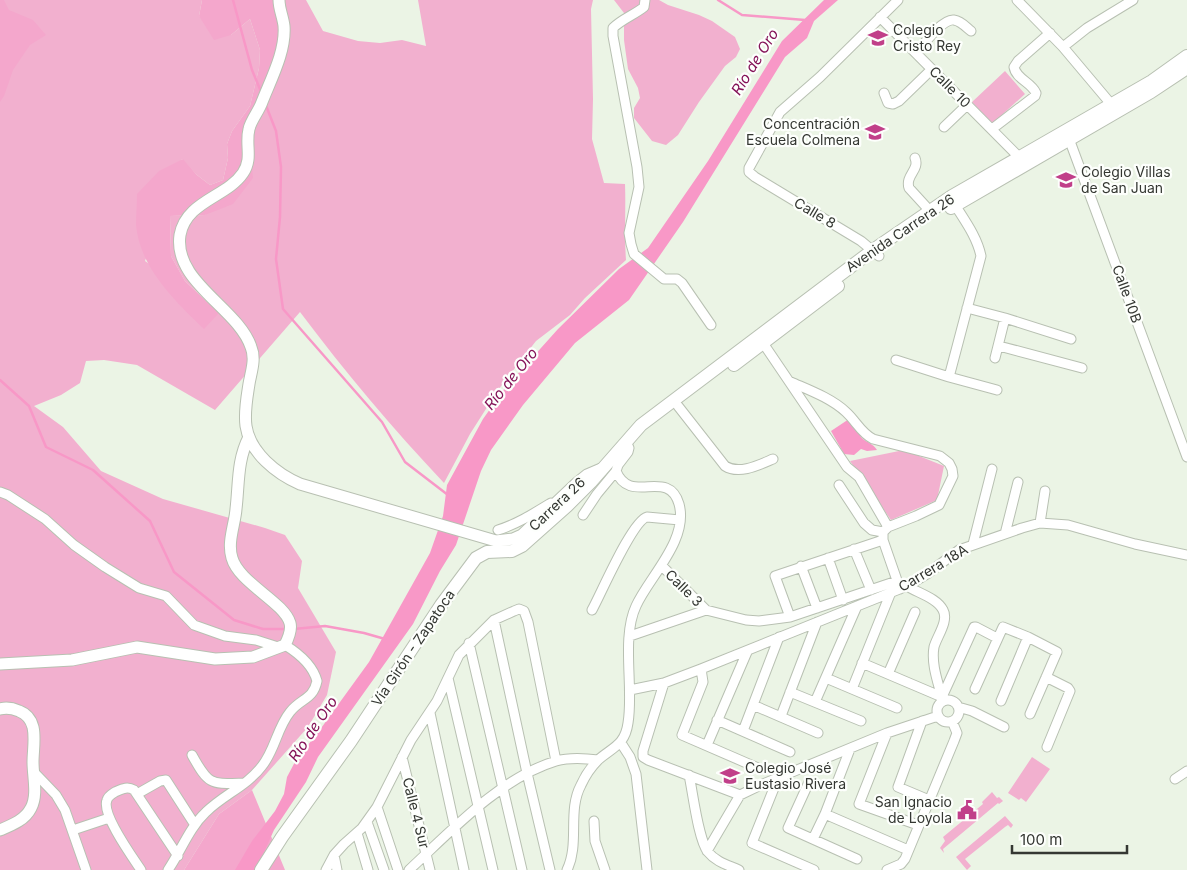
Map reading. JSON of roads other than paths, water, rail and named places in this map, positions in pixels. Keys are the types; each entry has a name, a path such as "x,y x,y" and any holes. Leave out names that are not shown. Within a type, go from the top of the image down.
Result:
{"main road":[{"name":"Avenida Carrera 26","path":"601,468 641,425 876,253 1068,135 1111,104 1152,81 1187,56"},
{"name":"Avenida Carrera 26","path":"629,439 644,431 763,343 930,211 1019,157 1068,135 1162,86 1187,68"},
{"name":"Vía Girón - Zapatoca","path":"261,870 282,837 356,733 440,605 470,565 476,558 487,552 507,552 522,546 567,506 591,482 601,468"}],"street":[{"path":"0,664 72,660 137,647 215,659 253,658 282,646 290,628 279,608 251,583 235,564 232,557 231,544 239,468 243,449 249,438 245,417 254,359 252,348 246,336 195,279 186,265 180,250 180,235 185,222 195,209 235,183 249,163 247,140 249,128 261,106 282,47 284,27 279,0"},
{"path":"645,0 644,6 633,16 618,23 613,28 639,187 629,233 634,254 664,279 677,279 682,283 711,325"},
{"path":"880,18 898,0"},
{"path":"1017,0 1063,47 1111,104"},
{"path":"1063,47 1086,28 1133,0"},
{"name":"Calle 10","path":"880,18 1019,157"},
{"name":"Calle 8","path":"876,253 861,241 755,177 749,172 749,168 780,112 820,77 880,18"},
{"path":"916,53 941,25 948,21 961,22 971,31"},
{"path":"992,129 1036,93 1016,73 1014,67 1018,61 1050,33"},
{"path":"884,93 888,103 893,104 899,101 932,69"},
{"path":"944,127 967,105"},
{"name":"Calle 10B","path":"1068,135 1187,457"},
{"path":"915,158 916,167 908,179 909,188 930,211"},
{"path":"949,377 980,256 976,241 954,205"},
{"path":"968,308 1071,339"},
{"path":"995,358 1006,318"},
{"path":"763,343 847,467 859,477 884,533 899,587 852,688"},
{"path":"998,346 1082,368"},
{"path":"896,360 997,390"},
{"path":"790,617 775,576 854,549 939,505 952,476 952,469 949,463 940,456 873,440 838,406 791,382"},
{"path":"678,406 725,466 730,469 735,471 760,465 773,459"},
{"name":"Carrera 26","path":"249,438 270,466 300,484 425,519 483,538 504,542 522,535 587,475 601,468"},
{"path":"582,516 628,452 629,439"},
{"path":"973,544 992,469"},
{"path":"568,870 573,853 574,810 578,792 588,772 598,760 621,743 628,724 630,636 631,622 636,606 662,566 672,546 680,520 679,505 672,490 661,486 630,487 622,482 616,471"},
{"path":"1005,534 1018,482"},
{"path":"839,484 864,524 872,530 884,533"},
{"path":"1040,523 1045,491"},
{"path":"0,492 8,495 45,519 74,545 138,588 166,596 194,625 225,636 282,646 294,651 313,670 317,681 312,695 292,710 285,719 274,747 264,764 245,783 205,812 168,870"},
{"path":"498,530 530,516 566,494"},
{"path":"592,610 642,518 680,520"},
{"name":"Carrera 18A","path":"630,690 664,683 747,652 857,606 927,574 950,556 973,544 1040,523 1068,525 1135,544 1187,555"},
{"path":"854,549 871,590"},
{"path":"828,558 843,600"},
{"name":"Calle 3","path":"662,566 706,610"},
{"path":"801,566 817,608"},
{"path":"630,636 706,610 746,620 759,621 790,617 871,590 899,587 936,602 943,608 945,615 933,655 943,699"},
{"path":"815,702 857,606"},
{"path":"326,870 334,856 367,822 377,807 415,733 430,713 459,655 494,620 519,609 524,611 526,616 556,762"},
{"path":"888,674 915,612"},
{"path":"494,620 550,870"},
{"path":"781,716 817,622"},
{"path":"958,707 957,717 952,721 942,720 938,716 937,707 943,699 974,628 976,627 997,638"},
{"path":"975,688 997,638 1004,627 1028,637 1057,651 1030,714"},
{"path":"743,731 779,637"},
{"path":"1002,701 1028,637"},
{"path":"469,643 522,870"},
{"path":"707,745 747,652"},
{"path":"862,663 943,699 950,700 958,707 972,711 1004,727"},
{"path":"701,669 703,682 681,734 758,768"},
{"path":"1046,677 1068,688 1070,692 1047,747"},
{"path":"448,678 493,870"},
{"path":"826,678 897,708"},
{"path":"664,683 643,751 643,757 740,796"},
{"path":"790,692 861,721"},
{"path":"753,705 818,733"},
{"path":"0,709 6,707 22,712 32,722 34,729 35,796 32,807 26,815 17,822 0,830"},
{"path":"430,713 464,870"},
{"path":"707,851 740,796 778,778 887,733 938,716"},
{"path":"717,720 790,752"},
{"path":"922,721 898,787 928,800"},
{"path":"887,870 903,862 957,733 952,721"},
{"path":"887,733 860,804 918,825"},
{"path":"621,743 630,758 636,774 648,870"},
{"path":"813,839 850,749"},
{"path":"192,755 206,779 214,783 245,783"},
{"name":"Calle 4 Sur","path":"402,757 430,870"},
{"path":"409,870 479,807 503,788 527,773 556,762 585,758 598,760"},
{"path":"34,771 61,802 86,870"},
{"path":"1176,779 1187,771"},
{"path":"689,775 701,836 707,851 721,863 738,870"},
{"path":"778,778 752,844 814,870"},
{"path":"137,794 160,781 166,780 172,786 195,825"},
{"path":"809,782 788,828 857,859"},
{"path":"142,870 109,818 106,807 107,800 112,794 125,788 130,787 137,794 178,856"},
{"path":"377,807 398,870"},
{"path":"824,814 908,850"},
{"path":"72,830 109,818"},
{"path":"594,820 595,841 605,870"},
{"path":"367,822 384,870"},
{"path":"357,833 368,870"},
{"path":"334,856 337,870"}],"waterway":[{"path":"233,0 252,70 262,94"},
{"path":"718,0 742,15 805,20"},
{"path":"265,103 276,131 281,167 280,217 276,259 283,309 382,422 405,462 448,495"},
{"path":"0,380 29,406 46,447 93,470 150,521 174,572 234,620 263,629 286,629"},
{"path":"294,629 325,626 385,639"}],"place":[{"name":"Colegio Cristo Rey","path":"878,38"},
{"name":"Concentración Escuela Colmena","path":"875,132"},
{"name":"Colegio Villas de San Juan","path":"1066,180"},
{"name":"Colegio José Eustasio Rivera","path":"730,776"},
{"name":"San Ignacio de Loyola","path":"967,810"}],"water label":[{"name":"Río de Oro","path":"755,62"},
{"name":"Río de Oro","path":"511,379"},
{"name":"Río de Oro","path":"313,729"}]}
